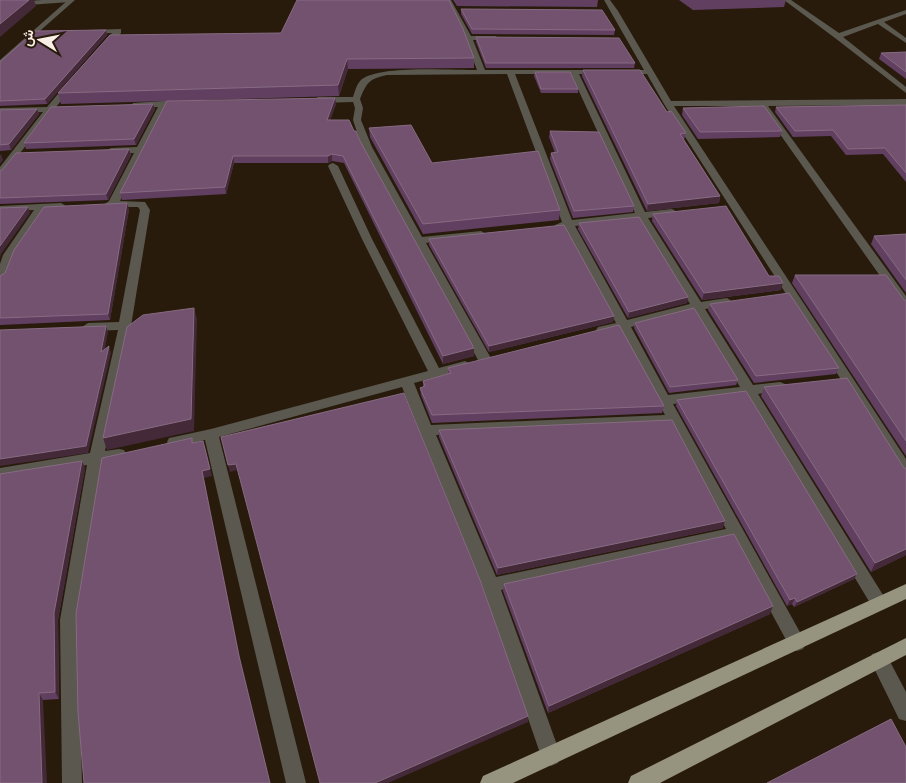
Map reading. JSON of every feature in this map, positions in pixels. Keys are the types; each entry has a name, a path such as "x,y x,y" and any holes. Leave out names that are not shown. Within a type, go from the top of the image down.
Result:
{"main road":[{"path":"490,783 797,643 906,591"},
{"path":"638,783 906,646"}],"street":[{"path":"0,5 71,0"},
{"path":"0,64 71,0"},
{"path":"448,0 469,38 482,72"},
{"path":"787,0 838,36 906,92"},
{"path":"609,7 626,39 650,72 731,206 792,293 906,471"},
{"path":"455,10 465,10"},
{"path":"838,36 906,12"},
{"path":"879,22 906,40"},
{"path":"81,32 118,31 102,51"},
{"path":"35,32 53,32"},
{"path":"469,38 507,38"},
{"path":"510,72 568,224 797,643"},
{"path":"164,445 212,434 434,372 490,359 367,147 357,120 359,108 356,99 363,82 373,76 387,73 650,72"},
{"path":"574,73 642,216 879,603"},
{"path":"0,173 18,155 49,110 75,80"},
{"path":"308,100 356,99"},
{"path":"668,104 906,102"},
{"path":"126,106 193,103"},
{"path":"762,103 906,304"},
{"path":"114,204 164,104"},
{"path":"0,111 78,108"},
{"path":"102,151 141,150"},
{"path":"0,155 18,155"},
{"path":"333,166 434,372"},
{"path":"72,783 69,620 96,459 125,326 145,210 141,204 96,205"},
{"path":"0,209 78,206"},
{"path":"0,279 9,255 42,207"},
{"path":"549,226 679,212"},
{"path":"420,240 489,233"},
{"path":"773,296 792,293"},
{"path":"586,334 698,306 745,300"},
{"path":"77,328 125,326"},
{"path":"828,381 848,379"},
{"path":"406,381 491,585 551,756"},
{"path":"664,400 789,386"},
{"path":"427,430 675,420"},
{"path":"212,434 296,783"},
{"path":"0,474 135,451"},
{"path":"491,585 737,533"},
{"path":"879,660 906,712"}],"building":[{"path":"0,0 29,0 0,24"},
{"path":"297,0 449,0 474,58 347,59 338,85 58,93 110,35 281,33"},
{"path":"461,9 602,10 615,30 472,29"},
{"path":"106,30 45,99 0,101 0,62 35,31"},
{"path":"476,37 619,38 635,63 486,63"},
{"path":"906,52 906,72 881,53"},
{"path":"583,70 640,70 667,112 671,111 686,133 680,134 720,196 648,204"},
{"path":"535,72 570,72 578,89 541,89"},
{"path":"335,98 327,120 349,120 474,348 443,356 343,156 332,154 328,156 233,156 225,187 120,193 167,101"},
{"path":"153,104 134,139 24,143 51,107"},
{"path":"906,105 906,173 885,148 848,149 833,130 795,131 776,107"},
{"path":"764,106 782,131 700,132 683,108"},
{"path":"37,109 9,144 0,145 0,110"},
{"path":"411,125 432,163 538,151 560,210 423,224 369,128"},
{"path":"550,131 599,132 634,206 574,211 551,153 558,152"},
{"path":"129,149 106,194 0,198 0,171 16,153"},
{"path":"127,203 108,314 0,318 0,276 5,273 14,250 44,207"},
{"path":"726,206 769,276 779,276 783,283 704,293 653,214"},
{"path":"28,207 0,246 0,208"},
{"path":"639,217 688,297 629,312 579,223"},
{"path":"564,225 614,316 489,346 429,239"},
{"path":"906,234 906,280 874,236"},
{"path":"795,275 886,275 904,300 906,300 906,441"},
{"path":"789,293 839,368 756,376 710,304"},
{"path":"194,308 191,419 103,438 127,327 143,315"},
{"path":"694,308 738,380 670,387 635,323"},
{"path":"619,325 664,406 432,415 420,388 425,386 423,381 451,373 448,368"},
{"path":"106,326 101,352 109,346 86,446 0,459 0,330"},
{"path":"847,378 904,468 906,468 906,549 875,563 764,387"},
{"path":"746,391 857,574 797,602 795,598 790,600 677,400"},
{"path":"404,393 480,580 528,716 375,783 320,783 236,464 228,465 221,437"},
{"path":"672,420 725,521 498,568 439,430"},
{"path":"192,438 192,443 203,441 210,469 202,471 239,656 270,783 84,783 78,712 76,614 102,458"},
{"path":"82,461 54,613 55,692 39,693 42,783 0,783 0,474"},
{"path":"734,534 773,606 549,706 504,584"},
{"path":"891,719 906,747 906,783 767,783"}]}
